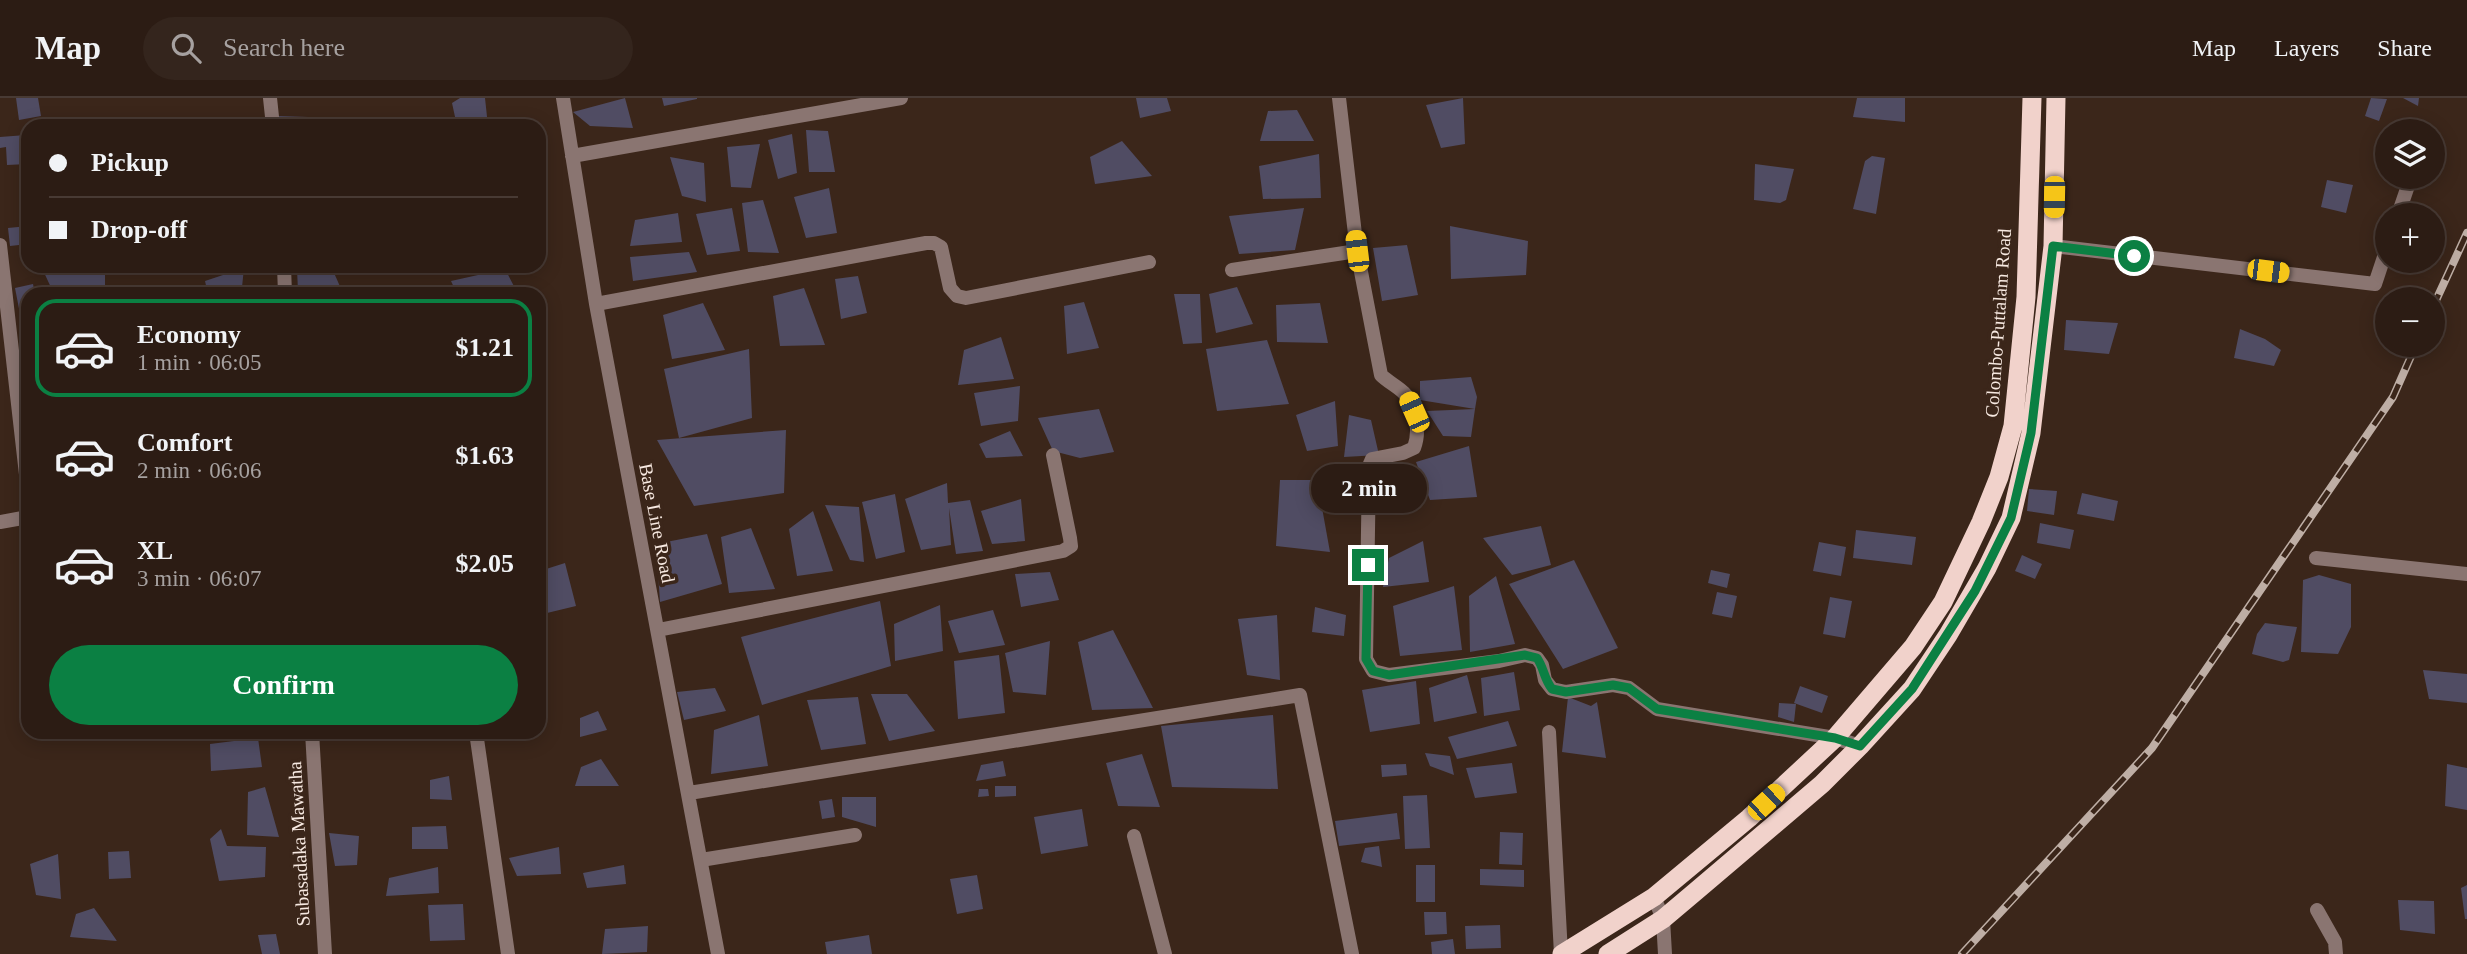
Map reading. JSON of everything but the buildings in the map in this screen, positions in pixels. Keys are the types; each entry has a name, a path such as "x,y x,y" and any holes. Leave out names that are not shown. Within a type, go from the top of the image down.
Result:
{"highway":[{"name":"Colombo-Puttalam Road","path":"1561,954 1654,897 1749,818 1835,738 1913,648 1943,602 1999,477 2013,426 2026,297 2032,98"},
{"path":"1608,954 1663,919 1793,809 1860,746 1912,689 1975,591 2011,518 2031,433 2053,246 2056,98"}],"street":[{"path":"270,98 272,119"},
{"name":"Base Line Road","path":"563,98 596,304 718,954"},
{"path":"572,156 901,98"},
{"path":"1339,98 1357,251 1381,375 1406,394 1414,412 1419,435 1414,448 1404,453 1372,459 1369,466 1366,659 1373,671 1389,675 1525,655 1537,658 1542,665 1545,680 1552,689 1566,692 1613,685 1629,688 1657,709 1835,738 1860,746"},
{"path":"596,304 926,243 941,247 950,288 957,296 966,298 1149,262"},
{"path":"2053,246 2375,284 2379,273"},
{"path":"0,251 21,432"},
{"path":"1231,270 1357,251"},
{"path":"658,630 1063,551 1070,546 1070,538 1053,455"},
{"path":"0,523 21,518"},
{"path":"2316,558 2467,575"},
{"path":"689,793 1300,695 1352,954"},
{"path":"1549,732 1561,954"},
{"name":"Subasadaka Mawatha","path":"312,739 325,954"},
{"path":"477,739 508,954"},
{"path":"701,860 855,835"},
{"path":"1134,836 1165,954"},
{"path":"1654,897 1663,919 1665,954"},
{"path":"2317,910 2335,942 2336,954"}],"railway":[{"path":"2442,287 2467,233"},
{"path":"1962,954 2152,748 2393,397 2411,357"}],"route":[{"path":"1368,565 1366,659 1373,671 1389,675 1499,661 1525,655 1537,658 1542,665 1545,680 1552,689 1566,692 1613,685 1629,688 1657,709 1835,738 1860,746 1912,689 1948,635 1975,591 2011,518 2031,433 2053,246 2134,256"}]}
